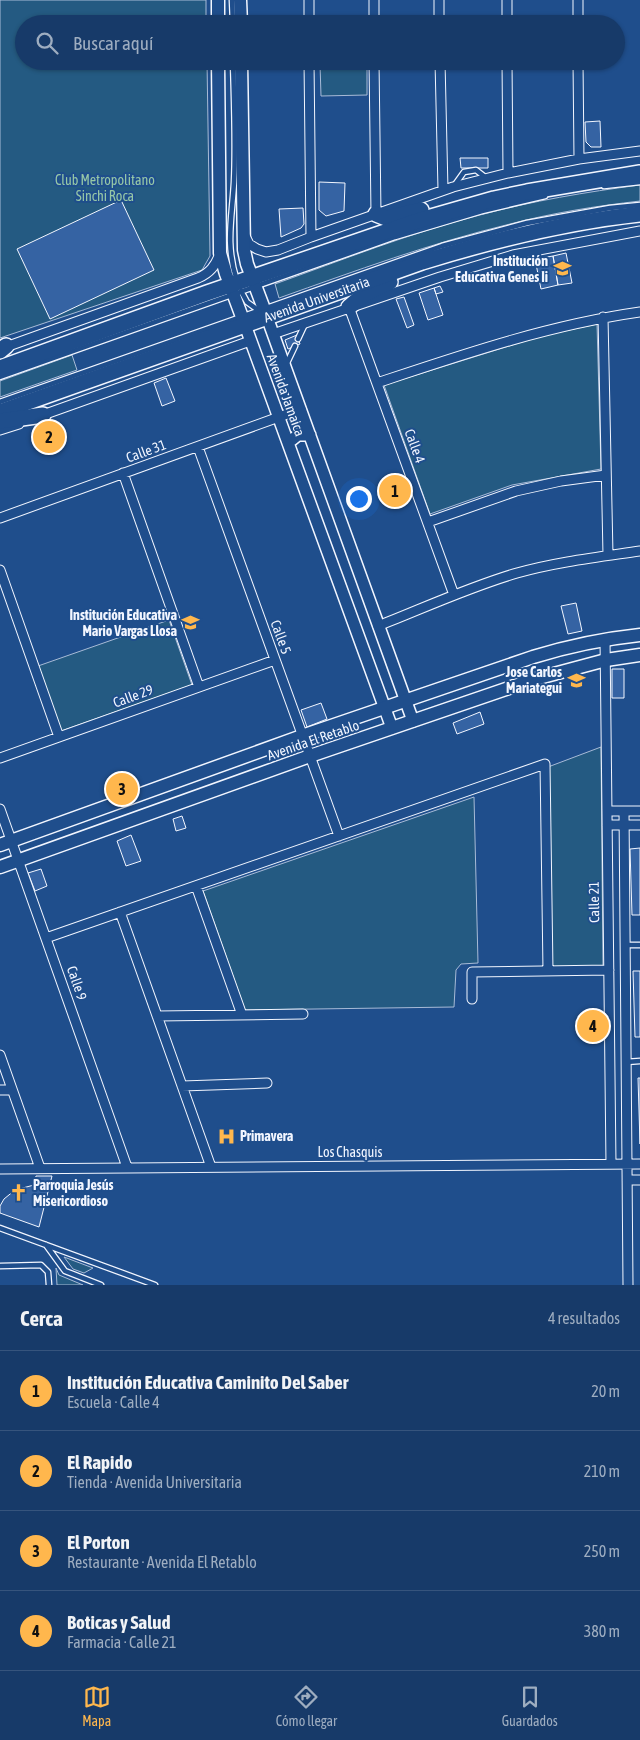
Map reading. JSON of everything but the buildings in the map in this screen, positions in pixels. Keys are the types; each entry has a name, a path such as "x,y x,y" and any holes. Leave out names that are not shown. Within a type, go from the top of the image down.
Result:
{"main road":[{"path":"218,0 218,15"},
{"path":"240,0 241,15"},
{"name":"Avenida Jamaica","path":"218,70 220,253 242,287 263,312"},
{"name":"Avenida Jamaica","path":"241,70 244,232 243,321"},
{"path":"0,368 242,287 380,233 457,209 527,192 640,173"},
{"path":"376,214 386,218 430,207 457,209"},
{"name":"Avenida Universitaria","path":"0,412 263,312 422,262 521,235 611,217 640,214"},
{"path":"349,307 362,296 406,274 422,262"},
{"path":"0,421 43,415"},
{"name":"Avenida El Retablo","path":"6,843 302,736 533,657 570,646 640,635"},
{"name":"Avenida El Retablo","path":"0,867 310,756 535,679 606,660 640,655"}],"street":[{"path":"309,0 309,15"},
{"path":"374,0 374,15"},
{"path":"439,0 440,15"},
{"path":"507,0 507,15"},
{"path":"578,0 578,15"},
{"path":"309,70 311,237"},
{"path":"374,70 376,214"},
{"path":"440,70 443,190"},
{"path":"508,70 508,173"},
{"path":"578,70 579,159"},
{"path":"244,232 249,244 257,249 266,252 278,250 443,190 486,178 579,159 640,151"},
{"name":"Avenida Universitaria","path":"273,334 458,271 513,255 640,231"},
{"path":"2,349 198,278 212,269 220,253"},
{"name":"Calle 4","path":"349,307 454,595"},
{"name":"Avenida Jamaica","path":"263,312 301,409 413,721"},
{"path":"377,383 536,332 603,317 640,312"},
{"path":"603,317 608,555"},
{"name":"Avenida Jamaica","path":"243,321 392,728"},
{"path":"0,430 250,341"},
{"name":"Calle 31","path":"0,518 301,409"},
{"path":"288,443 298,436 310,435"},
{"name":"Calle 5","path":"198,447 339,836"},
{"path":"122,474 199,687"},
{"path":"428,522 516,491 606,475"},
{"path":"378,626 454,595 517,573 608,555 640,551"},
{"path":"0,570 59,737"},
{"name":"Calle 21","path":"605,639 611,1164"},
{"name":"Calle 29","path":"0,758 275,660"},
{"path":"46,938 545,764 548,971"},
{"name":"Calle 9","path":"0,809 6,843 18,860 127,1167"},
{"path":"607,811 640,811"},
{"path":"624,811 628,1285"},
{"path":"607,825 640,824"},
{"path":"196,886 242,1015"},
{"path":"120,912 211,1167"},
{"path":"472,999 472,972 609,970"},
{"path":"157,1016 303,1014"},
{"path":"0,1055 40,1168"},
{"path":"182,1086 267,1084"},
{"path":"0,1090 12,1090"},
{"name":"Los Chasquis","path":"0,1169 640,1164"},
{"path":"627,1180 640,1180"}],"lane":[{"path":"232,0 233,15"},
{"path":"233,70 234,181 229,236 231,259 242,287"},
{"path":"602,187 640,182"},
{"path":"0,377 242,287 440,223 548,196"},
{"path":"263,312 442,246 563,216 640,205"},
{"path":"0,402 243,321"},
{"path":"298,339 306,322"},
{"path":"285,366 295,346"},
{"path":"625,945 640,945"},
{"path":"626,1062 640,1061"},
{"path":"0,1228 155,1285"},
{"path":"45,1244 65,1271 101,1285"},
{"path":"0,1266 44,1267 48,1272 49,1285"}],"green space":[{"name":"Club Metropolitano Sinchi Roca","path":"0,0 206,0 206,15 15,15 15,70 207,70 210,256 202,270 0,338"},
{"path":"320,70 367,70 367,95 321,96"},
{"path":"640,185 640,201 558,213 451,240 279,298 275,284 428,230 519,205"},
{"path":"597,324 601,469 512,485 430,514 384,385 541,336"},
{"path":"72,355 77,370 0,397 0,381"},
{"path":"169,620 192,685 61,731 38,666"},
{"path":"601,747 603,967 551,969 548,767"},
{"path":"474,797 478,963 461,964 456,970 454,1007 245,1010 203,891"},
{"path":"64,1257 93,1268 84,1273 73,1269"},
{"path":"56,1268 59,1275 83,1285 57,1285"}],"place":[{"name":"Institución Educativa Genes Ii","path":"562,269"},
{"name":"El Rapido","path":"49,437"},
{"name":"Institución Educativa Caminito Del Saber","path":"395,491"},
{"name":"Institución Educativa Mario Vargas Llosa","path":"191,623"},
{"name":"Jose Carlos Mariategui","path":"576,680"},
{"name":"El Porton","path":"122,789"},
{"name":"Boticas y Salud","path":"593,1026"},
{"name":"Primavera","path":"226,1136"},
{"name":"Parroquia Jesús Misericordioso","path":"19,1193"}]}
